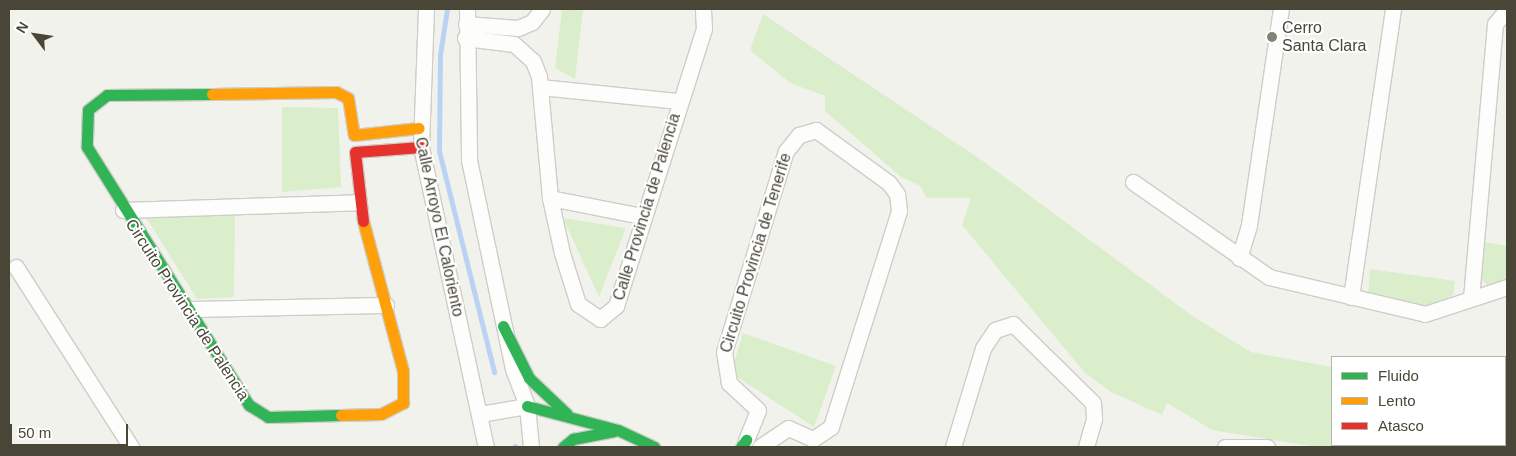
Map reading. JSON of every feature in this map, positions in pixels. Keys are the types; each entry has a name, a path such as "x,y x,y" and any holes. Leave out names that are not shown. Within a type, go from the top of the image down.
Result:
{"street":[{"name":"Calle Arroyo El Caloriento","path":"426,9 419,128 421,147 486,447"},
{"path":"530,447 527,406 503,326 469,160 466,23 518,28 532,22 542,9"},
{"name":"Calle Provincia de Palencia","path":"466,23 521,47 533,60 540,87 550,198 578,304 600,319 616,306 642,216 704,29 704,9"},
{"path":"1238,258 1248,225 1281,9"},
{"path":"1351,297 1393,9"},
{"path":"1471,298 1495,24 1507,9"},
{"path":"540,87 680,101"},
{"name":"Circuito Provincia de Palencia","path":"336,92 348,98 355,152 359,202 406,386 398,409 381,414 268,417 248,405 189,309 123,210 87,147 88,110 107,95 336,92"},
{"path":"354,134 419,128"},
{"name":"Circuito Provincia de Tenerife","path":"743,444 758,410 729,383 724,352 786,151 799,135 816,130 889,183 897,194 899,211 831,427 813,439 788,428 760,447"},
{"path":"355,152 421,147"},
{"path":"1133,182 1238,258 1269,278 1425,314 1507,287"},
{"path":"550,198 642,216"},
{"path":"123,210 359,202"},
{"path":"16,266 131,447"},
{"path":"189,309 386,305"},
{"path":"953,447 983,348 995,330 1013,324 1093,403 1094,419 1086,447"},
{"path":"503,326 530,378 568,414"},
{"path":"480,414 527,406 568,414 618,430 654,447"},
{"path":"563,447 573,439 618,430"},
{"path":"1225,447 1267,447"}],"green space":[{"path":"562,9 583,9 575,79 555,68"},
{"path":"763,14 983,161 1194,317 1251,352 1331,367 1331,446 1362,446 1317,447 1212,430 1167,403 1162,415 1111,392 1085,373 962,225 971,198 927,198 920,186 901,177 825,111 825,96 790,83 750,50"},
{"path":"282,107 338,108 341,187 282,192"},
{"path":"145,216 235,216 234,297 197,299"},
{"path":"563,218 626,228 599,297"},
{"path":"1485,242 1507,246 1507,279 1488,286 1481,279"},
{"path":"1370,269 1455,281 1453,295 1427,309 1368,295"},
{"path":"743,333 836,366 814,427 731,373"}],"waterway":[{"path":"447,9 440,55 439,151 494,372"}],"traffic: fast":[{"path":"212,94 107,95 88,110 87,147 249,405 268,417 341,415"},
{"path":"503,326 529,378 567,414"},
{"path":"527,406 618,430 654,447"},
{"path":"563,447 573,439 614,431"},
{"path":"741,447 746,440"}],"traffic: slow":[{"path":"212,94 336,92 348,98 354,135 419,128"},
{"path":"341,415 381,414 403,403 403,371 363,221"}],"traffic: jam":[{"path":"363,221 355,152 421,147"}],"place":[{"name":"Cerro Santa Clara","path":"1272,37"}]}
